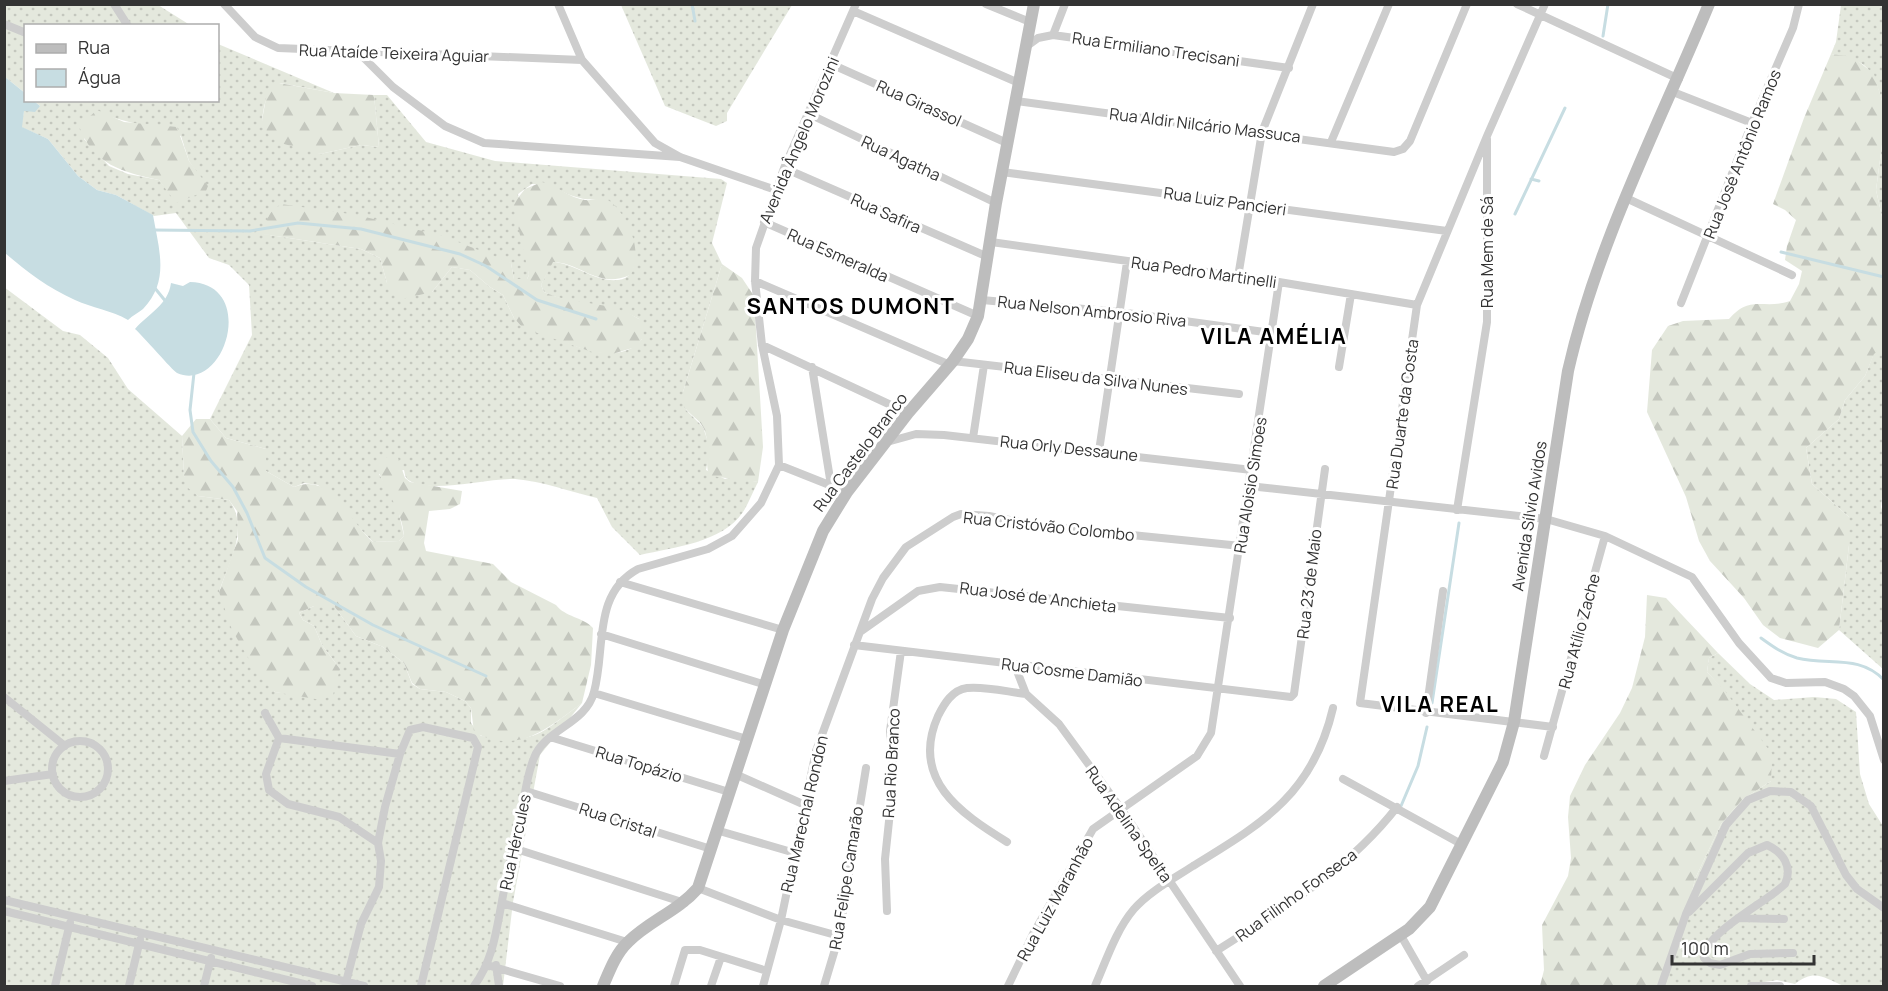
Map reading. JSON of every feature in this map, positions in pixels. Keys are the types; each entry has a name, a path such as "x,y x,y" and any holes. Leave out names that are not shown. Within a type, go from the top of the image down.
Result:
{"street":[{"path":"114,4 127,24"},
{"name":"Rua Ataíde Teixeira Aguiar","path":"224,4 234,18 267,45 278,48 582,60"},
{"path":"558,4 582,60 655,143 680,157 776,190"},
{"path":"986,4 1030,22"},
{"name":"Rua Castelo Branco","path":"603,987 611,968 627,942 685,903 698,888 783,630 823,531 847,492 908,412 952,363 968,339 982,300 996,203 1034,4"},
{"path":"1053,35 1065,4"},
{"path":"1238,277 1262,132 1313,4"},
{"path":"1331,142 1389,4"},
{"name":"Rua Aldir Nilcário Massuca","path":"1016,101 1262,132 1394,152 1403,149 1410,141 1467,4"},
{"path":"1517,4 1679,79"},
{"name":"Rua Mem de Sá","path":"1457,510 1488,322 1487,136 1545,4"},
{"name":"Avenida Sílvio Avidos","path":"1324,987 1417,922 1430,908 1503,762 1514,722 1568,371 1578,327 1596,268 1679,79 1709,4"},
{"name":"Rua José Antônio Ramos","path":"1681,303 1752,123 1789,37 1799,4"},
{"path":"855,8 1019,83"},
{"name":"Avenida Ângelo Morozini","path":"620,582 628,574 647,565 708,549 732,536 761,503 779,465 777,416 762,345 755,281 756,248 784,168 855,8"},
{"path":"4,24 24,32"},
{"name":"Rua Ermiliano Trecisani","path":"1027,46 1038,38 1053,35 1289,68"},
{"path":"357,51 393,87 446,126 484,143 680,157"},
{"name":"Rua Girassol","path":"831,64 1007,142"},
{"path":"1673,92 1752,123"},
{"name":"Rua Agatha","path":"807,113 996,203"},
{"name":"Rua Duarte da Costa","path":"1426,713 1360,703 1417,305 1487,136"},
{"name":"Rua Safira","path":"784,168 988,257"},
{"name":"Rua Luiz Pancieri","path":"1002,172 1447,231"},
{"path":"1626,198 1792,275"},
{"name":"Rua Esmeralda","path":"764,222 978,316"},
{"name":"Rua Pedro Martinelli","path":"990,242 1279,282 1417,305"},
{"path":"1099,451 1127,262"},
{"name":"Rua Eliseu da Silva Nunes","path":"755,281 952,363 984,364 1239,394"},
{"name":"Rua Aloisio Simoes","path":"1218,688 1279,282"},
{"path":"1339,367 1351,294"},
{"name":"Rua Nelson Ambrosio Riva","path":"982,300 1119,312 1272,333"},
{"path":"762,345 908,412"},
{"path":"973,438 984,364"},
{"path":"812,367 831,485"},
{"name":"Rua Orly Dessaune","path":"886,442 916,434 973,438 1252,470"},
{"path":"779,465 847,492"},
{"name":"Rua 23 de Maio","path":"1291,697 1294,694 1325,469"},
{"path":"1249,486 1546,519 1605,536 1692,577 1739,643 1771,678 1786,683 1825,682 1844,689 1854,696 1870,716 1884,760"},
{"name":"Rua Cristóvão Colombo","path":"854,645 883,578 906,547 952,517 961,514 988,516 1042,526 1241,546"},
{"name":"Rua Atílio Zache","path":"1544,756 1605,536"},
{"path":"550,737 576,718 594,693 606,611 620,582 783,630"},
{"name":"Rua José de Anchieta","path":"860,633 918,591 940,587 1230,618"},
{"path":"1443,591 1426,713 1553,727"},
{"path":"601,634 766,685"},
{"name":"Rua Cosme Damião","path":"854,645 1015,666 1291,697"},
{"name":"Rua Marechal Rondon","path":"763,987 780,920 818,743 854,645"},
{"name":"Rua Rio Branco","path":"887,911 885,860 894,774 890,731 901,651"},
{"name":"Rua Adelina Spelta","path":"1015,666 1026,694 1059,724 1122,810 1240,987"},
{"path":"1007,842 967,816 942,793 933,770 931,750 936,722 942,707 960,690 975,688 1026,694"},
{"name":"Rua Luiz Maranhão","path":"1008,987 1038,924 1088,835 1101,821 1122,810 1203,749 1211,734 1218,688"},
{"path":"594,693 747,739"},
{"path":"4,697 65,746"},
{"path":"1095,987 1110,952 1133,911 1169,881 1230,843 1287,800 1313,763 1327,734 1333,708"},
{"path":"265,713 279,738 266,774 266,783 274,796 288,804 339,817 378,843"},
{"path":"346,985 361,924 379,887 381,861 378,843 400,754 410,730 423,727 473,738 478,747 421,987"},
{"name":"Rua Hércules","path":"474,987 493,953 513,848 534,759 550,737"},
{"name":"Rua Topázio","path":"550,737 729,792"},
{"path":"279,738 400,754"},
{"path":"78,741 96,745 107,760 107,778 96,792 78,797 62,790 53,774 56,756 65,746 78,741"},
{"name":"Rua Felipe Camarão","path":"824,987 839,936 866,768"},
{"path":"4,781 53,774"},
{"path":"735,774 805,805"},
{"path":"1343,779 1463,845"},
{"name":"Rua Cristal","path":"526,791 711,849"},
{"path":"1661,987 1686,914 1726,825 1748,800 1770,791 1791,792 1811,806 1845,875 1857,888 1884,908"},
{"name":"Rua Filinho Fonseca","path":"1216,951 1273,915 1350,860 1397,807"},
{"path":"716,830 795,853"},
{"path":"1686,914 1748,853 1767,844 1781,853 1785,860 1787,879 1778,892 1738,918 1708,945 1704,953 1706,961 1720,965 1750,954 1793,953"},
{"path":"513,848 685,903"},
{"path":"698,888 780,920 839,936"},
{"path":"4,900 346,985 364,987"},
{"path":"502,903 627,942"},
{"path":"4,911 210,961 278,982 312,987"},
{"path":"55,987 72,916"},
{"path":"1738,918 1784,919"},
{"path":"129,987 142,933"},
{"path":"1400,934 1427,981"},
{"path":"204,987 212,950"},
{"path":"674,987 685,950 700,950 767,972"},
{"name":"Rua Hércules","path":"493,953 500,987"},
{"path":"1418,987 1464,955"},
{"path":"711,987 721,957"},
{"path":"486,965 560,987"},
{"path":"278,982 281,967"},
{"path":"1751,987 1780,987"}],"green space":[{"path":"4,5 158,5 188,24 24,24 24,92 5,77"},
{"path":"621,5 792,5 727,113 727,121 716,126 665,106"},
{"path":"1841,5 1883,5 1883,104 1872,75 1862,63 1831,54 1836,42"},
{"path":"219,44 334,93 280,83 266,99 262,120 320,154 361,145 379,147 374,95 387,95 426,142 495,161 721,179 727,183 712,243 722,264 683,392 686,410 703,427 710,449 706,470 725,479 731,477 758,482 747,505 734,522 723,531 696,542 640,555 612,527 597,498 546,484 515,479 446,486 420,485 407,479 404,470 379,474 397,504 404,536 399,541 373,542 318,485 304,483 294,487 266,471 266,449 226,438 210,419 252,335 249,285 229,265 209,258 176,213 154,216 116,195 97,190 78,176 48,139 21,127 24,111 40,106 35,102 219,102","holes":["107,116 181,136 189,161 197,173 175,199 159,180 128,174 109,166 84,139","532,184 548,186 580,198 605,201 614,206 626,223 634,247 635,259 633,269 627,276 618,280 609,280 552,262 541,285 544,292 555,297 616,310 639,319 642,339 630,349 615,353 598,352 561,340 514,318 503,295 470,270 452,267 432,292 387,283 380,258 361,249 263,234 511,263 514,280 527,279 529,275 518,194"]},
{"path":"1831,54 1853,57 1874,74 1883,104 1883,137 1876,190 1883,221 1884,346 1874,354 1865,376 1845,400 1839,419 1806,448 1812,484 1849,517 1849,545 1839,630 1818,648 1780,638 1763,625 1744,598 1710,561 1699,541 1686,497 1647,412 1652,350 1668,326 1683,321 1729,319 1744,307 1790,301 1799,284 1802,271 1785,260 1796,220 1785,210 1773,204 1804,118"},
{"path":"279,83 334,93 374,95 379,147 361,145 320,154 277,142 268,134 262,120 267,93 271,86"},
{"path":"97,110 124,122 177,127 189,161 208,186 206,191 176,203 159,180 122,170 101,158 92,150 79,126"},
{"path":"1883,137 1883,221 1876,190"},
{"path":"542,182 579,199 603,198 608,200 628,224 636,257 630,275 608,279 573,266 553,262 541,285 544,292 556,297 621,310 633,315 644,323 642,339 636,347 612,354 592,352 523,328 514,318 503,295 470,270 452,267 432,292 402,299 387,283 380,258 361,249 263,234 269,214 281,204 357,215 443,236 511,263 514,279 527,279 529,275 513,204 525,189"},
{"path":"722,264 742,278 754,296 763,447 758,482 710,476 707,466 706,434 701,424 683,405 683,392"},
{"path":"4,287 63,331 80,335 108,358 128,389 182,436 184,476 198,496 229,500 238,522 238,534 219,592 275,692 299,695 340,669 322,645 314,626 303,620 299,613 314,606 334,606 356,636 383,647 404,663 412,684 420,689 446,692 465,701 471,708 471,723 481,736 526,738 545,730 582,703 540,755 513,902 503,986 5,986"},
{"path":"1883,346 1884,478 1881,507 1884,515 1883,669 1839,630 1849,545 1849,517 1812,484 1806,448 1839,419 1845,400 1865,376 1874,353"},
{"path":"196,419 210,419 226,438 266,449 266,471 294,487 307,484 319,486 329,492 373,542 399,541 404,536 400,516 377,466 381,460 390,456 398,458 405,478 410,482 462,491 460,504 450,509 429,511 424,543 426,551 493,564 511,582 589,624 593,628 591,665 582,703 532,736 505,741 490,739 474,732 471,708 465,701 446,692 420,689 412,683 404,663 383,647 356,636 334,606 314,606 299,613 303,620 314,626 322,645 340,669 333,695 321,700 275,692 253,666 232,630 219,592 238,539 237,511 229,500 198,496 188,488 184,476 182,436"},
{"path":"1647,595 1666,598 1718,653 1709,658 1707,672 1725,691 1772,754 1771,781 1742,800 1721,824 1695,879 1684,926 1662,986 1540,986 1544,970 1542,925 1568,876 1571,858 1568,817 1570,796 1585,765 1620,713 1632,688 1645,637"},
{"path":"1718,653 1750,684 1774,700 1814,697 1836,699 1856,712 1860,774 1869,804 1883,826 1883,986 1848,987 1814,975 1795,984 1777,980 1740,986 1662,986 1684,926 1695,879 1721,824 1742,800 1771,781 1738,711 1707,672 1709,658"}],"water":[{"path":"5,77 24,92 24,102 35,102 40,106 35,112 24,111 22,127 48,139 78,176 97,190 116,195 153,215 160,253 160,276 157,287 143,309 128,320 65,295 29,273 5,253"},
{"path":"190,282 211,287 223,300 228,317 227,336 220,354 209,368 194,375 177,373 135,329 162,303 171,283 183,286"}],"waterway":[{"path":"692,4 695,21"},
{"path":"1603,36 1608,4"},
{"path":"1515,214 1565,108"},
{"path":"1531,179 1539,181"},
{"path":"153,230 250,231 298,223 361,229 460,254 486,266 537,300 596,319"},
{"path":"1781,252 1884,277"},
{"path":"154,287 167,303"},
{"path":"194,373 190,410 193,432 211,461 233,487 247,513 265,558 306,587 373,625 486,676"},
{"path":"1432,703 1459,523"},
{"path":"1761,638 1797,658 1854,664 1874,672 1884,680"},
{"path":"1401,806 1418,766 1427,727"}],"district":[{"name":"SANTOS DUMONT","path":"851,306"},
{"name":"VILA AMÉLIA","path":"1274,336"},
{"name":"VILA REAL","path":"1440,704"}]}
